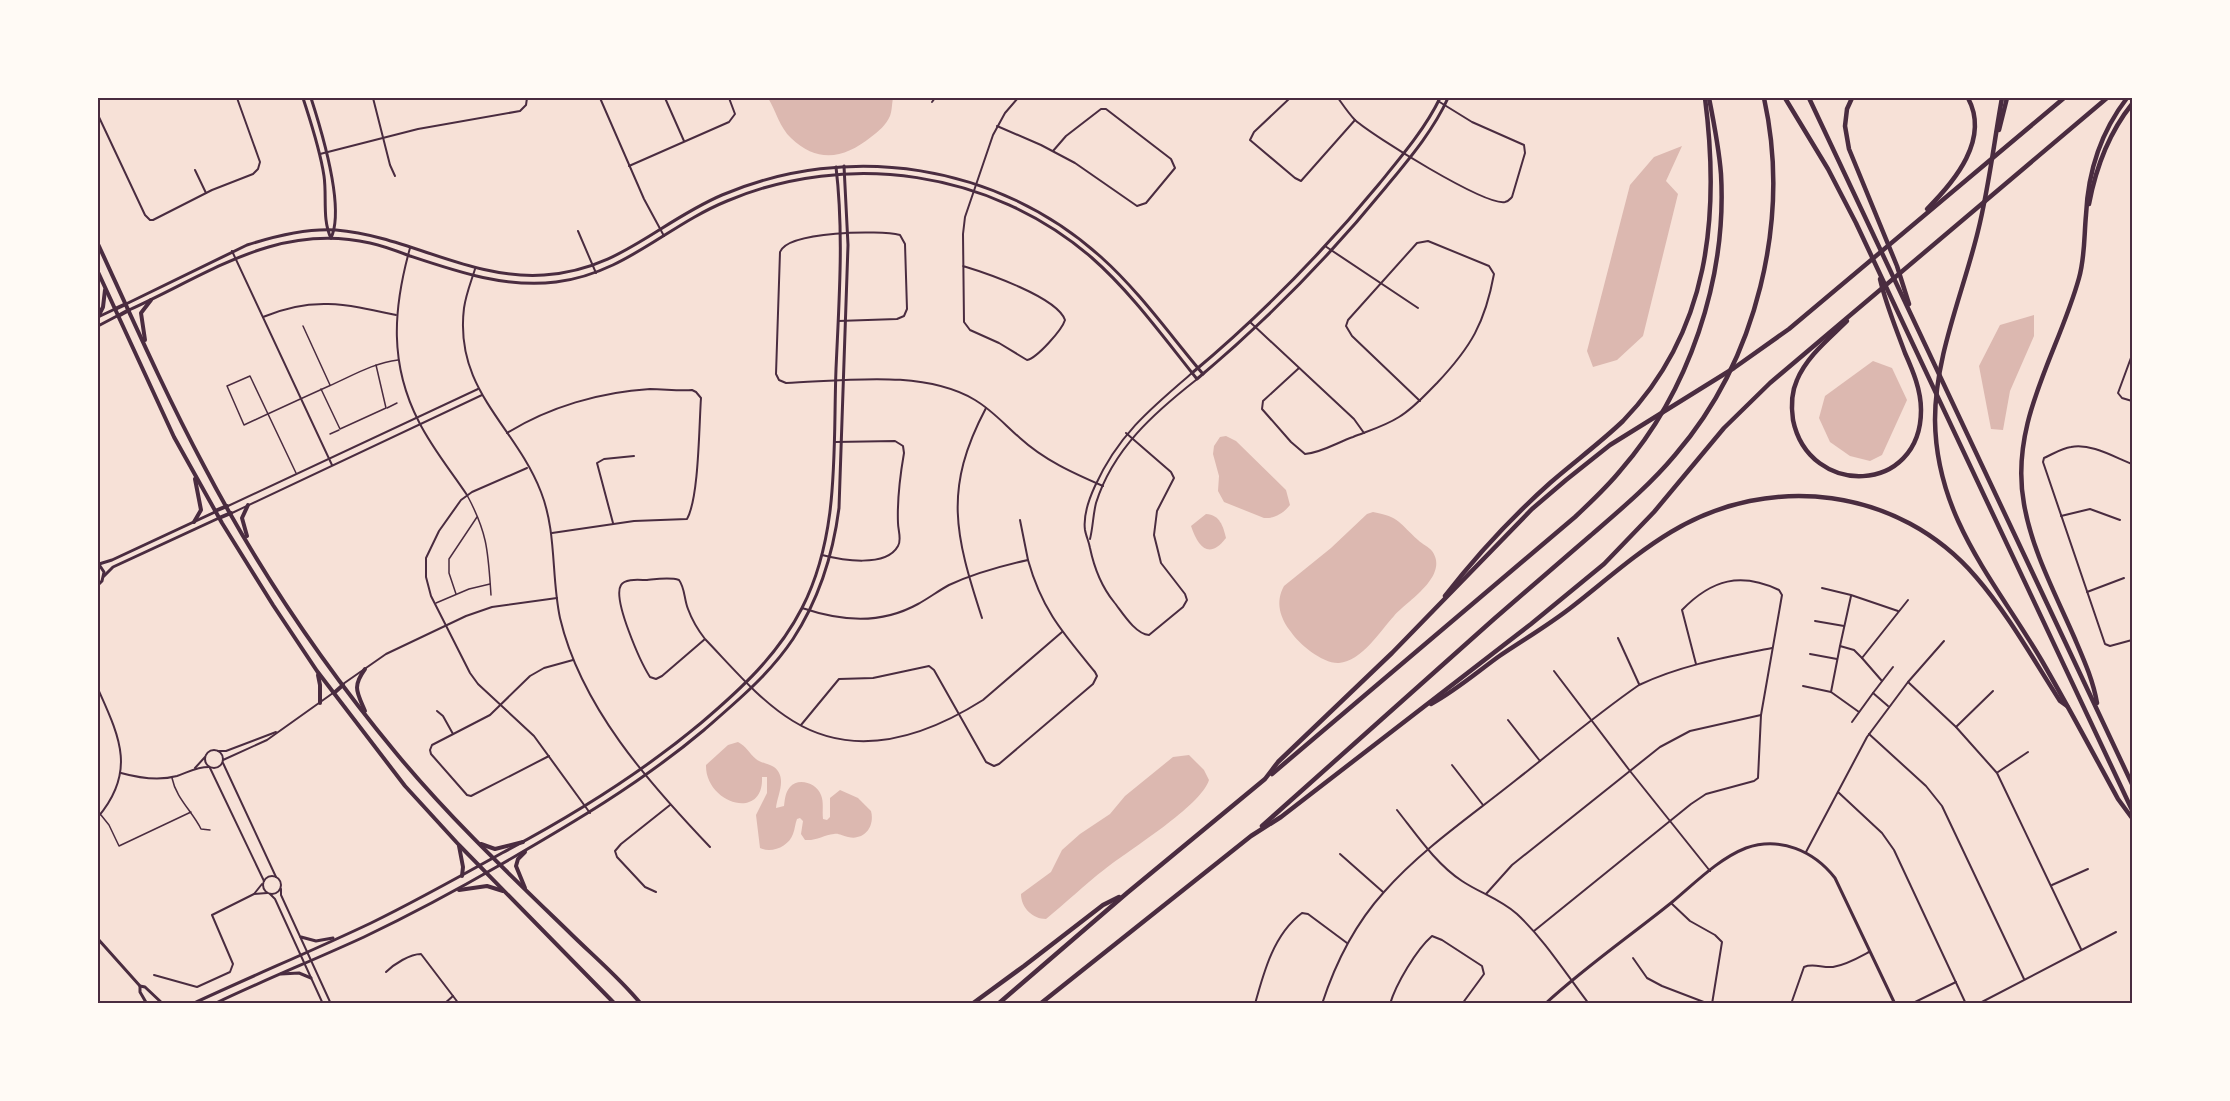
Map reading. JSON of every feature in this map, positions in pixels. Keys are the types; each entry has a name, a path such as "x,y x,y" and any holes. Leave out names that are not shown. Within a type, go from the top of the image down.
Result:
{"highway":[{"path":"998,1004 1575,517 1621,470 1647,436 1677,384 1695,340 1708,298 1716,262 1721,175 1717,136 1707,98"},
{"path":"1435,609 1513,519 1549,484 1612,431 1636,406 1663,369 1679,341 1698,292 1710,229 1711,145 1707,98"},
{"path":"1040,1004 1251,836 1640,492 1686,442 1718,393 1742,342 1760,286 1772,222 1772,152 1764,98"},
{"path":"1785,98 1828,169 1877,268 2133,810"},
{"path":"1809,98 2133,784"},
{"path":"1852,98 1847,109 1845,126 1849,149 1897,266 1913,318"},
{"path":"1906,230 1944,192 1964,164 1974,129 1974,116 1968,98"},
{"path":"2005,98 1978,232 1938,380 1935,424 1941,477 1949,503 1963,534 2067,706 2118,799 2133,818"},
{"path":"1265,779 1278,762 1392,653 1532,509 1583,466 1626,434 1734,368 1770,343 2064,98"},
{"path":"1251,836 1281,816 1578,587 1604,564 1654,512 1738,414 1789,366 2107,98"},
{"path":"2098,710 2093,682 2038,554 2027,521 2020,463 2027,421 2078,280 2084,254 2088,188 2096,154 2112,119 2127,98"},
{"path":"2085,227 2092,189 2104,150 2115,127 2133,104"},
{"path":"1867,302 1807,362 1796,382 1792,399 1796,430 1808,452 1824,466 1844,476 1876,474 1903,460 1916,442 1921,419 1921,402 1916,380 1884,297 1877,268"},
{"path":"1416,713 1442,698 1540,630 1669,533 1693,520 1735,503 1760,498 1802,496 1840,499 1883,510 1928,535 1951,552 1996,602 2060,701 2067,706"},
{"path":"972,1004 1103,905 1127,893"}],"main road":[{"path":"98,243 195,448 250,546 293,615 343,685 402,760 500,866 641,1004"},
{"path":"98,272 174,437 219,518 317,671 405,786 480,867 615,1004"},
{"path":"98,317 103,307 105,290"},
{"path":"146,347 140,317 142,309 151,300"},
{"path":"115,309 126,304"},
{"path":"118,316 129,310"},
{"path":"194,472 201,510 194,522"},
{"path":"248,505 242,518 250,546"},
{"path":"216,511 227,506"},
{"path":"219,518 231,513"},
{"path":"365,669 356,686 368,717"},
{"path":"317,671 320,703"},
{"path":"334,693 343,685"},
{"path":"478,842 495,849 523,842"},
{"path":"459,845 463,867 462,876"},
{"path":"525,852 518,859 516,866 526,891"},
{"path":"459,890 487,886 504,891"}],"street":[{"path":"98,115 145,215 150,220 206,193 253,174 259,166 260,162 237,98"},
{"path":"303,98 320,154 326,196 327,230 331,238"},
{"path":"311,98 327,152 333,195 334,230 331,238"},
{"path":"373,98 390,165 395,176"},
{"path":"320,154 428,127 519,111 526,105 527,98"},
{"path":"600,98 663,236"},
{"path":"665,98 684,141"},
{"path":"629,165 733,119 735,111 729,98"},
{"path":"932,102 935,98"},
{"path":"963,267 1003,279 1035,295 1062,314 1065,320 1063,327 1035,357 1027,360 999,343 967,329 964,322 963,267 963,225 973,190 997,126 1018,98"},
{"path":"1191,98 1196,98"},
{"path":"1290,98 1254,132 1250,140 1294,178 1301,181 1355,120"},
{"path":"1126,434 1173,476 1173,482 1163,496 1157,511 1154,535 1161,562 1187,600 1186,604 1151,634 1141,633 1102,584 1085,530 1086,512 1096,483 1126,434 1150,408 1250,322 1325,246 1404,153 1424,126 1439,99 1444,106 1472,122 1524,145 1525,153 1512,196 1504,202 1456,184 1410,157 1404,153 1355,120 1338,98"},
{"path":"1089,542 1096,503 1103,486 1119,456 1132,438 1155,413 1256,327 1331,250 1410,157 1427,134 1448,98"},
{"path":"997,126 1053,151 1089,172 1133,205 1139,207 1146,203 1175,168 1171,159 1106,109 1101,109 1074,129 1053,151"},
{"path":"126,304 232,251 285,234 327,230 371,236 475,268 506,274 544,275 577,270 626,252 688,213 743,187 788,174 836,166 877,165 918,170 976,183 1026,205 1057,223 1086,244 1129,285 1203,374"},
{"path":"192,1004 338,938 480,867 585,806 673,747 747,682 774,652 802,608 822,555 831,510 840,234 836,166"},
{"path":"214,1004 311,961 459,890 590,813 677,753 753,687 784,651 809,611 830,557 838,508 848,233 844,166"},
{"path":"195,170 206,193"},
{"path":"129,310 235,258 287,241 331,238 371,243 473,276 493,280 539,283 575,279 596,273 631,257 710,208 744,194 796,179 844,173 881,173 911,176 973,190 1006,203 1041,222 1091,258 1119,285 1197,379"},
{"path":"578,231 596,273"},
{"path":"838,321 897,319 904,316 907,309 904,239 897,234 840,234 789,243 781,250 776,374 779,380 786,383 909,380 933,383 957,391 986,408 1042,455 1063,468 1103,486"},
{"path":"1299,368 1263,401 1261,406 1264,414 1300,451 1308,454 1393,420 1420,400 1457,363 1473,339 1494,272 1489,266 1424,241 1417,243 1348,320 1347,330 1420,400"},
{"path":"1325,246 1418,308"},
{"path":"410,248 400,286 396,315 399,360 416,417 467,495"},
{"path":"232,251 332,465"},
{"path":"475,268 466,295 463,325 467,357 478,389 528,467 541,492 552,533 557,598 564,634 573,660 599,711 670,805 710,848"},
{"path":"262,317 295,305 323,302 343,303 396,315"},
{"path":"98,317 115,309"},
{"path":"98,326 118,316"},
{"path":"1250,322 1354,419 1364,433"},
{"path":"2133,355 2118,393 2122,398 2133,401"},
{"path":"227,506 478,389"},
{"path":"507,433 555,409 587,399 652,389 696,392 701,398 697,466 688,518 613,523 552,533"},
{"path":"231,513 482,395"},
{"path":"982,618 960,546 957,524 958,487 968,448 986,408"},
{"path":"822,555 857,562 874,559 894,550 900,542 898,500 903,446 895,441 834,442"},
{"path":"2132,640 2110,646 2105,644 2043,462 2044,458 2068,447 2076,446 2088,447 2133,464"},
{"path":"613,523 597,463 601,459 634,456"},
{"path":"528,467 467,495 450,512 428,551 426,577 435,604 470,673 478,684 525,727 590,813"},
{"path":"2061,516 2086,509 2120,520"},
{"path":"104,576 103,569 98,563 112,560 216,511"},
{"path":"98,585 113,567 219,518"},
{"path":"801,726 839,679 884,676 926,665 934,670 986,762 991,766 999,764 1096,680 1095,672 1062,632 1038,592 1028,560 1020,520"},
{"path":"802,608 837,618 854,620 880,618 904,610 949,585 969,577 1028,560"},
{"path":"1534,931 1706,794 1758,778 1761,715 1782,595 1779,590 1756,580 1734,579 1716,584 1691,601 1682,610 1696,664"},
{"path":"2087,592 2124,579"},
{"path":"705,639 662,676 656,679 650,677 629,633 621,602 620,587 630,580 679,580 683,586 691,618 705,639 778,711 801,726 835,738 878,741 914,734 959,714 983,700 1062,632"},
{"path":"1822,588 1898,611"},
{"path":"1831,692 1851,595"},
{"path":"343,685 386,654 445,625 492,607 557,598"},
{"path":"1862,658 1908,600"},
{"path":"1815,621 1844,626"},
{"path":"1618,638 1639,685"},
{"path":"1806,852 1869,733 1888,706 1944,641"},
{"path":"1840,646 1854,650 1882,681"},
{"path":"1322,1004 1347,944 1384,892 1428,849 1639,685 1666,673 1696,664 1772,648"},
{"path":"1810,654 1837,659"},
{"path":"549,756 471,796 467,795 430,751 432,745 485,718 530,676 544,668 573,660"},
{"path":"1852,722 1893,667"},
{"path":"1554,671 1630,771 1710,870"},
{"path":"1908,682 1956,727 1997,773 2081,949"},
{"path":"1803,686 1831,692 1859,712"},
{"path":"98,689 118,735 121,754 120,773 112,796 99,815"},
{"path":"1956,727 1993,691"},
{"path":"120,773 151,779 172,777 195,768 216,768 223,762 267,740 334,693"},
{"path":"1873,693 1888,706"},
{"path":"436,711 443,716 453,734"},
{"path":"1486,894 1512,865 1660,747 1690,731 1761,715"},
{"path":"1508,720 1540,761"},
{"path":"195,768 209,751 226,751 279,731"},
{"path":"1869,733 1926,786 1942,806 2024,979"},
{"path":"218,751 222,755 223,762 276,877 281,881 281,895 331,1004"},
{"path":"1997,773 2028,752"},
{"path":"205,757 205,763 210,767 264,888 275,899 323,1004"},
{"path":"1452,765 1484,806"},
{"path":"1838,792 1882,833 1894,850 1966,1004"},
{"path":"657,892 645,887 617,857 615,851 670,805"},
{"path":"1397,810 1428,849 1460,880 1505,904 1534,931 1589,1004"},
{"path":"1545,1004 1710,870 1734,855 1753,847 1781,845 1806,852 1826,867 1835,878 1894,1004"},
{"path":"1340,854 1384,892"},
{"path":"2051,886 2088,869"},
{"path":"254,894 263,882 271,876 276,877"},
{"path":"154,975 197,987 230,972 233,964 212,915 254,894 276,893 281,889"},
{"path":"1633,958 1647,978 1711,1004 1722,942 1715,935 1690,921 1671,903"},
{"path":"1255,1004 1263,976 1280,936 1290,922 1302,913 1308,914 1347,944"},
{"path":"1977,1004 2116,932"},
{"path":"1390,1004 1408,969 1425,942 1432,936 1482,966 1484,974 1462,1004"},
{"path":"301,938 316,941 338,938"},
{"path":"98,939 140,986 145,987 163,1004"},
{"path":"1791,1004 1804,967 1810,964 1834,967 1871,952"},
{"path":"386,972 392,966 421,954 459,1004"},
{"path":"276,975 299,973 311,978"},
{"path":"1911,1004 1956,982"},
{"path":"140,986 140,992 147,1004"},
{"path":"444,1004 453,996"},
{"path":"248,1004 256,1004"}],"lane":[{"path":"303,326 330,385"},
{"path":"296,473 268,414 250,376 227,386 244,425 268,414 301,398 376,364 399,360"},
{"path":"376,364 386,408"},
{"path":"321,389 340,429"},
{"path":"330,434 397,403"},
{"path":"467,495 478,516 487,543 491,595"},
{"path":"456,594 449,573 450,559 478,516"},
{"path":"435,604 456,594 490,584"},
{"path":"172,777 178,796 201,829 210,830"},
{"path":"99,815 110,825 119,846 191,812"}],"shaded area":[{"path":"768,98 893,98 890,116 879,130 851,150 821,155 801,146 787,134"},
{"path":"1682,146 1666,181 1678,194 1643,336 1617,360 1593,367 1587,351 1630,185 1654,157"},
{"path":"2034,315 2034,336 2010,391 2003,430 1991,429 1979,366 2000,325"},
{"path":"1873,361 1892,368 1907,400 1882,455 1870,461 1850,456 1830,442 1819,418 1825,396"},
{"path":"1226,436 1236,441 1286,490 1290,505 1282,513 1271,518 1264,518 1224,502 1218,491 1219,476 1213,454 1214,446 1220,437"},
{"path":"1373,512 1394,519 1431,550 1436,560 1435,570 1425,587 1394,616 1363,651 1339,663 1326,660 1312,652 1291,632 1280,610 1281,592 1284,586 1331,548 1367,514"},
{"path":"1206,514 1218,519 1226,538 1220,545 1209,549 1197,540 1191,526"},
{"path":"738,742 758,760 778,771 781,787 776,808 784,806 787,792 793,784 807,783 816,787 821,795 823,819 827,820 830,817 830,798 840,790 858,798 871,811 870,827 864,834 854,838 836,834 805,840 801,834 803,821 800,818 797,819 791,838 780,848 765,850 760,848 756,815 767,793 767,777 762,777 760,791 754,799 745,803 734,802 724,797 708,778 706,765 728,745"},
{"path":"1189,755 1204,770 1209,780 1193,802 1098,875 1046,919 1037,917 1025,908 1021,894 1051,872 1062,850 1080,834 1110,814 1125,796 1173,757"}]}
